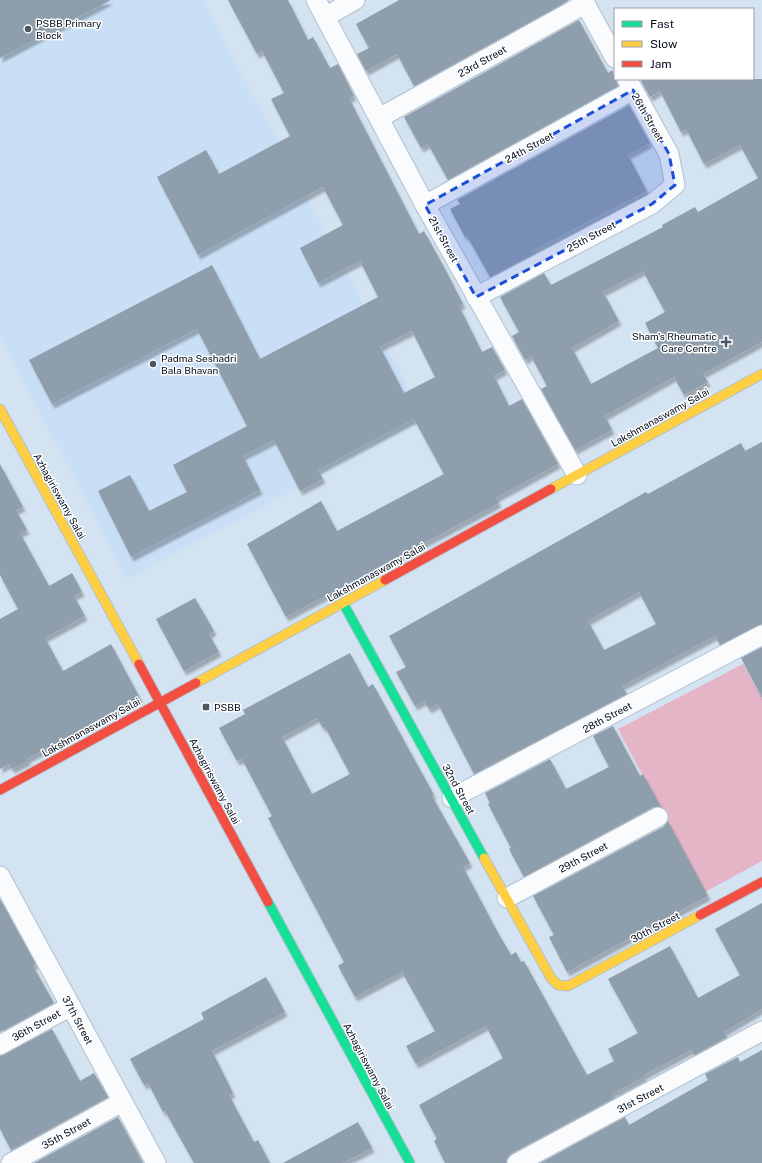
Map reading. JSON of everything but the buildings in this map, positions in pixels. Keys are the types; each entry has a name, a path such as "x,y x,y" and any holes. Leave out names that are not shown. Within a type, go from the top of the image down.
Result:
{"street":[{"name":"21st Street","path":"316,0 425,205 577,474"},
{"path":"325,17 355,0"},
{"path":"584,2 614,56"},
{"name":"23rd Street","path":"379,118 584,2"},
{"name":"26th Street","path":"630,84 670,154"},
{"name":"24th Street","path":"425,205 630,84"},
{"name":"25th Street","path":"476,297 652,204 674,185 670,154"},
{"name":"Lakshmanaswamy Salai","path":"0,790 762,374"},
{"name":"Azhagiriswamy Salai","path":"0,410 410,1163"},
{"name":"32nd Street","path":"343,603 551,978 558,985"},
{"name":"28th Street","path":"452,798 762,635"},
{"name":"29th Street","path":"507,898 658,817"},
{"name":"37th Street","path":"0,876 156,1163"},
{"name":"30th Street","path":"558,985 568,986 762,882"},
{"name":"36th Street","path":"0,1045 71,1006"},
{"name":"31st Street","path":"517,1163 762,1031"},
{"name":"35th Street","path":"11,1163 122,1102"}],"highlighted area":[{"path":"633,90 669,154 675,185 652,204 476,297 425,205"}],"shaded area":[{"path":"0,0 203,0 425,420 127,579 0,337"},
{"path":"743,664 762,699 762,861 705,892 618,729"}],"traffic: fast":[{"path":"343,603 484,858"},
{"path":"268,902 410,1163"}],"traffic: slow":[{"path":"551,489 762,374"},
{"path":"0,409 139,664"},
{"path":"196,683 385,580"},
{"path":"484,858 551,978 558,985 568,986 700,915"}],"traffic: jam":[{"path":"385,580 551,489"},
{"path":"139,664 268,902"},
{"path":"0,790 196,683"},
{"path":"700,915 762,882"}],"place":[{"name":"PSBB Primary Block","path":"28,29"},
{"name":"Sham's Rheumatic Care Centre","path":"726,342"},
{"name":"Padma Seshadri Bala Bhavan","path":"153,364"},
{"name":"PSBB","path":"206,707"}]}
